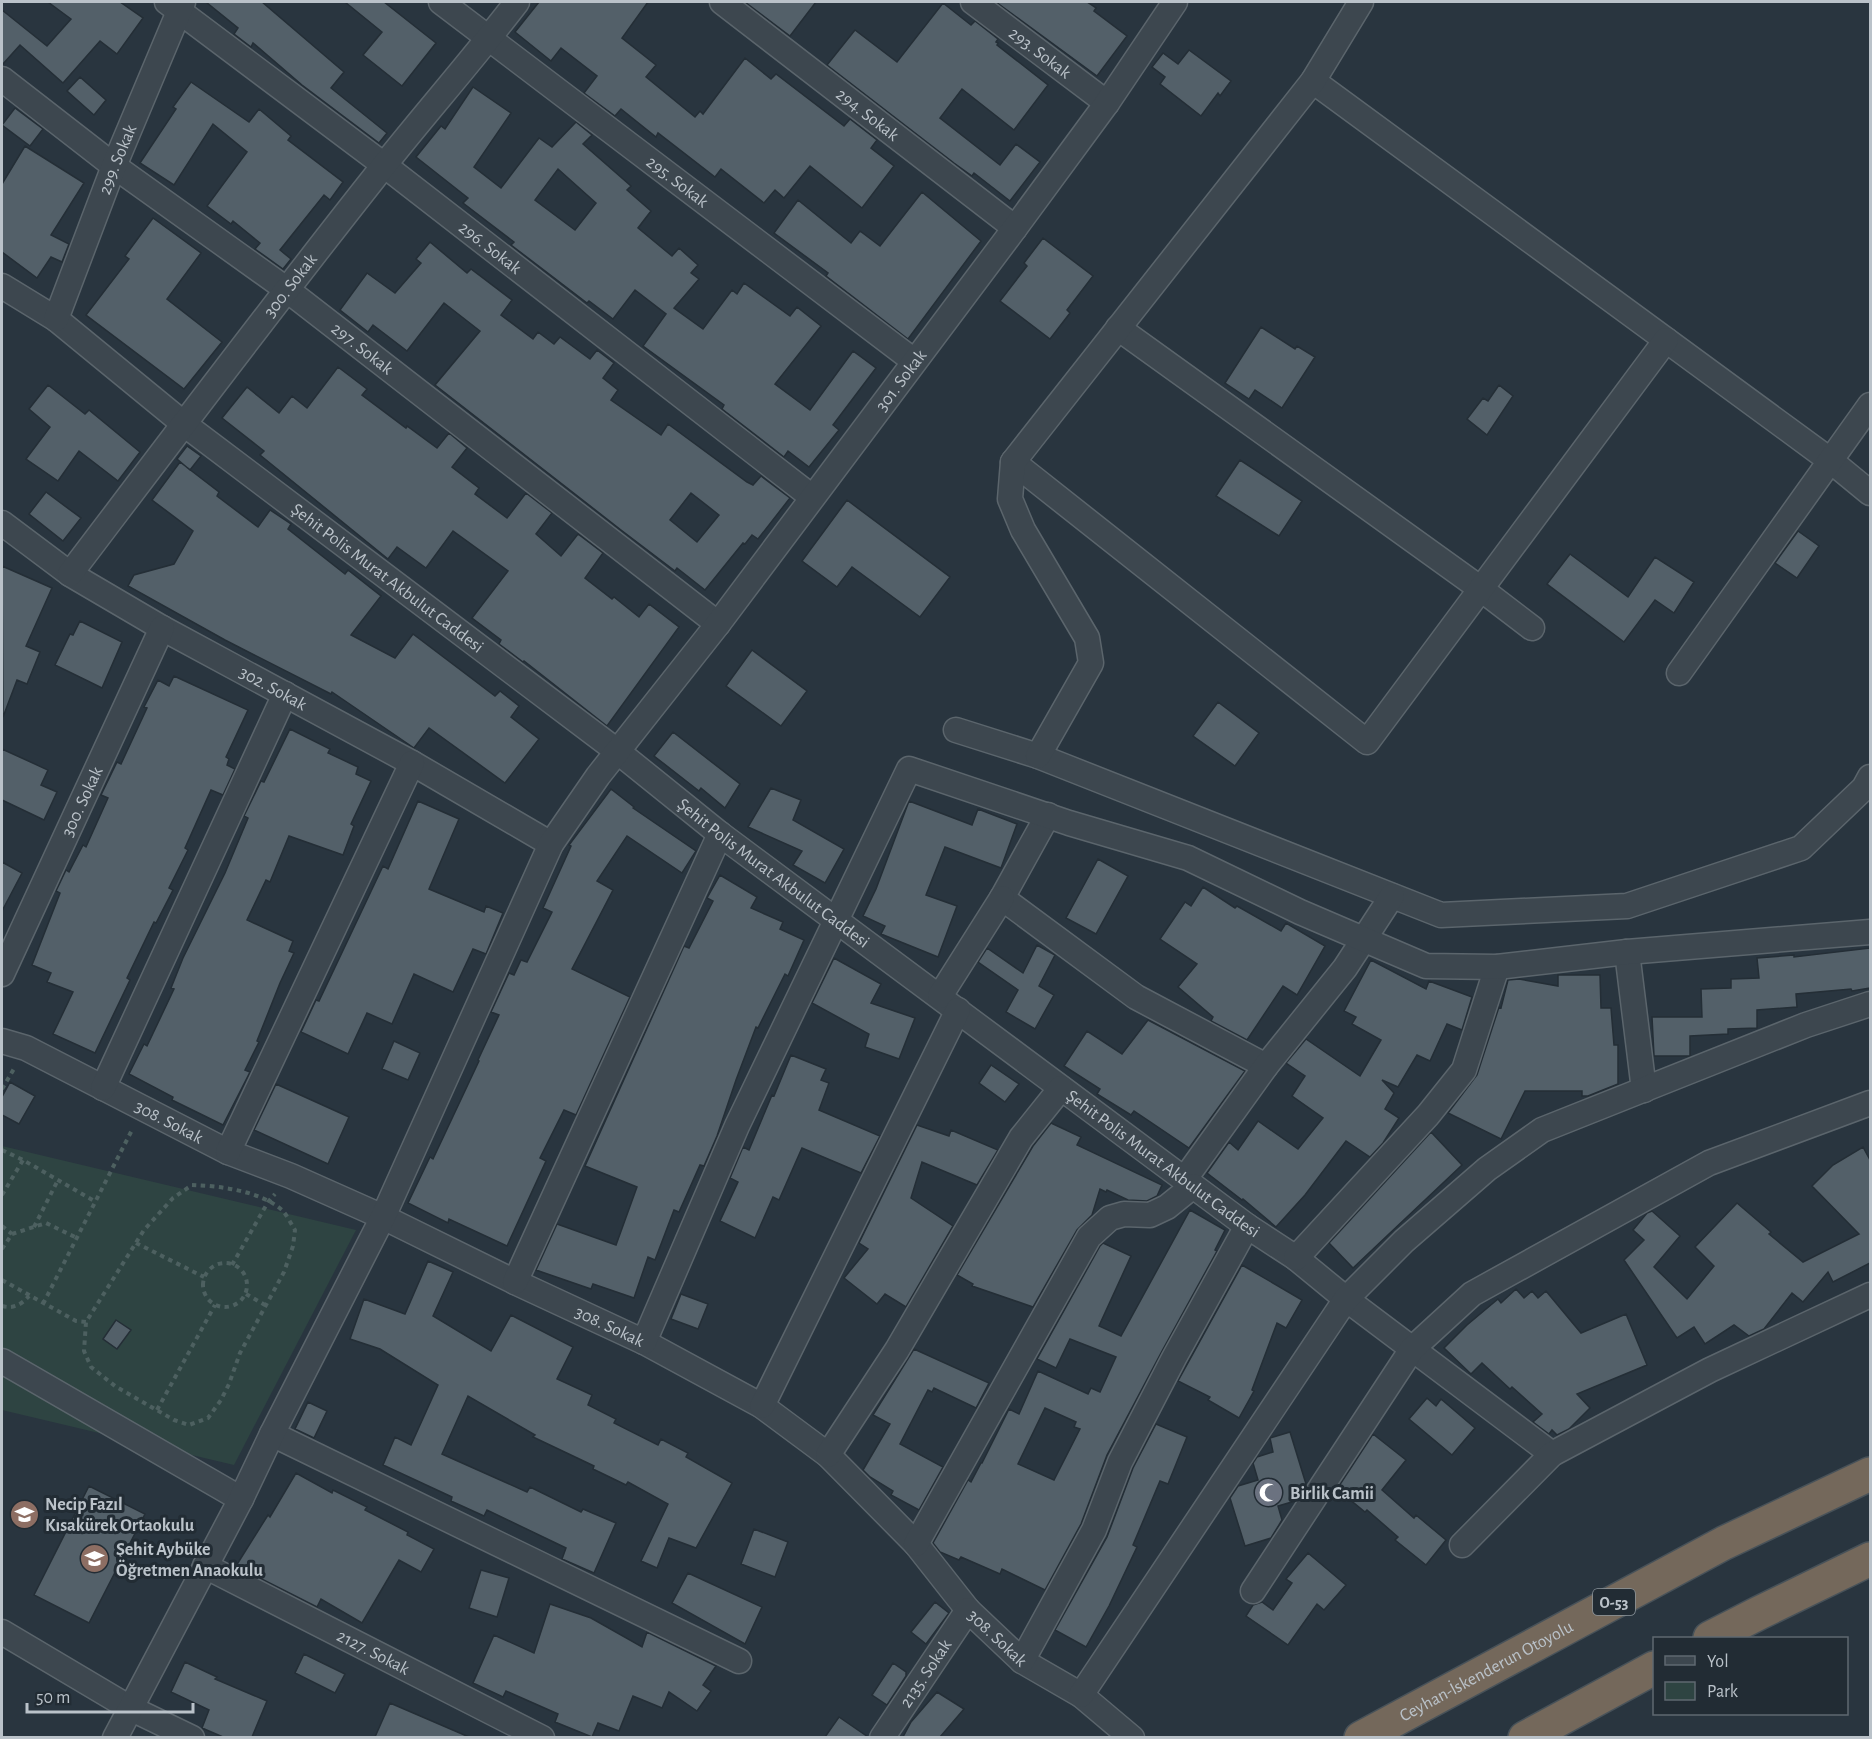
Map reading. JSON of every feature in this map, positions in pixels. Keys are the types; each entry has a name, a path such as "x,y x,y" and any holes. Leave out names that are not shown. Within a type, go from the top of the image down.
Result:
{"highway":[{"name":"Ceyhan-İskenderun Otoyolu","path":"1361,1737 1724,1543 1870,1474"},
{"path":"1712,1637 1870,1559"},
{"path":"1525,1737 1653,1669"}],"street":[{"name":"295. Sokak","path":"441,2 914,361"},
{"name":"300. Sokak","path":"70,574 286,289 517,2"},
{"name":"294. Sokak","path":"722,2 1015,228"},
{"name":"293. Sokak","path":"973,2 1107,103"},
{"name":"301. Sokak","path":"115,1737 242,1499 272,1434 383,1217 550,844 617,752 718,624 1015,228 1107,103 1175,2"},
{"path":"1038,756 1090,663 1087,638 1023,530 1010,499 1013,462 1313,81 1361,2"},
{"name":"296. Sokak","path":"177,5 812,497"},
{"name":"299. Sokak","path":"56,319 177,5"},
{"name":"297. Sokak","path":"2,79 114,166 286,289 718,624"},
{"path":"1313,81 1831,461 1870,493"},
{"name":"Şehit Polis Murat Akbulut Caddesi","path":"2,286 56,319 184,424 617,752 720,834 1247,1226 1296,1258 1346,1299 1552,1454"},
{"path":"1118,328 1532,628"},
{"path":"1013,462 1367,742 1666,340"},
{"path":"1679,673 1870,405"},
{"name":"302. Sokak","path":"2,523 70,574 162,628 412,763 550,844"},
{"name":"300. Sokak","path":"2,974 162,628"},
{"path":"103,1088 285,694"},
{"path":"956,730 1038,756 1441,915 1627,906 1801,848 1868,783"},
{"path":"228,1152 412,763"},
{"path":"644,1342 737,1126 909,769 1048,816 1188,858 1300,912 1426,966 1497,967 1627,952 1870,932"},
{"path":"762,1406 949,1003 1002,898 1048,816"},
{"path":"515,1282 720,834"},
{"path":"916,1544 1089,1237 1110,1218 1125,1214 1150,1215 1167,1207 1189,1183 1266,1066 1346,968 1392,896"},
{"path":"1002,898 1136,998 1266,1066"},
{"path":"1627,952 1644,1090"},
{"path":"1296,1258 1428,1115 1464,1070 1497,967"},
{"path":"1081,1695 1346,1299 1404,1241 1487,1169 1542,1130 1806,1025 1870,1004"},
{"name":"308. Sokak","path":"3,1046 26,1048 228,1152 291,1176 383,1217 644,1342 762,1406 828,1455 916,1544 968,1610 1022,1661 1081,1695 1131,1737"},
{"path":"828,1455 897,1350 1021,1138 1061,1088"},
{"path":"1252,1591 1412,1349 1472,1294 1709,1163 1870,1103"},
{"path":"1022,1661 1094,1530 1120,1462 1247,1226"},
{"path":"1462,1545 1552,1454 1710,1370 1870,1295"},
{"path":"2,1361 242,1499"},
{"path":"272,1434 739,1661"},
{"name":"2127. Sokak","path":"205,1566 542,1737"},
{"name":"2135. Sokak","path":"882,1737 968,1610"},
{"path":"2,1632 130,1708 192,1737"}],"path":[{"path":"42,1304 143,1108"},
{"path":"2,1150 96,1203"},
{"path":"2,1195 23,1160"},
{"path":"232,1265 268,1202 291,1176"},
{"path":"34,1228 58,1180"},
{"path":"192,1185 210,1185 262,1198 283,1211 295,1230 293,1246 284,1272 240,1353 221,1400 208,1418 189,1425 174,1420 115,1386 91,1366 84,1352 86,1322 136,1244 144,1230 173,1198 192,1185"},
{"path":"2,1249 12,1234 46,1223 77,1238"},
{"path":"2,1226 12,1234"},
{"path":"136,1244 204,1277"},
{"path":"226,1263 232,1265 240,1268 247,1280 246,1294 237,1305 224,1308 211,1303 203,1291 204,1277 213,1266 226,1263"},
{"path":"2,1280 76,1321 86,1322"},
{"path":"246,1294 265,1305"},
{"path":"2,1306 9,1308 18,1306 29,1296"},
{"path":"157,1410 215,1305"}],"green space":[{"path":"2,1146 356,1230 234,1465 2,1410"}],"building":[{"path":"48,2 120,2 143,18 117,54 100,41 63,83 20,45 2,65 2,10 47,46 71,19"},
{"path":"206,2 262,2 344,72 331,88 387,133 379,143 302,85 253,43 251,47 234,34 238,28"},
{"path":"345,2 384,2 436,43 402,86 363,55 382,32"},
{"path":"539,2 648,2 622,38 656,65 646,77 695,117 700,111 703,114 745,58 771,79 776,74 844,126 850,119 877,140 871,148 894,166 862,208 810,166 784,198 775,190 764,203 721,169 715,177 658,133 656,137 621,109 615,116 584,93 597,76 561,48 551,61 515,32"},
{"path":"745,2 816,2 790,36"},
{"path":"996,2 1087,2 1096,8 1094,11 1127,36 1097,76"},
{"path":"943,3 971,25 975,21 998,39 997,45 1048,85 1014,130 962,89 940,118 1000,165 1016,144 1040,162 1010,201 974,173 972,176 954,163 827,65 855,30 897,62"},
{"path":"1189,50 1231,81 1220,96 1218,93 1201,116 1160,84 1165,77 1152,67 1163,53 1178,64"},
{"path":"80,77 106,100 94,115 67,91"},
{"path":"191,82 249,122 259,109 291,136 288,140 343,182 330,200 324,195 280,250 291,259 283,269 255,249 260,243 233,221 231,224 207,206 247,152 213,124 174,185 140,163 176,109 173,107"},
{"path":"473,87 511,113 474,167 501,188 539,138 552,147 576,122 592,135 583,144 631,186 627,190 651,211 638,228 672,256 679,248 698,265 691,273 699,279 674,308 703,329 732,290 737,294 744,283 790,316 797,307 821,326 775,384 810,410 853,351 876,368 833,425 839,430 809,467 788,451 784,457 722,409 724,405 643,346 666,314 635,290 613,319 589,301 587,303 511,245 514,242 463,203 468,198 416,157 441,126 445,129","holes":["558,169 596,203 575,230 535,200"]},
{"path":"15,108 43,129 30,146 2,125"},
{"path":"25,146 84,183 51,235 69,244 62,262 51,257 37,278 2,252 2,184"},
{"path":"922,192 981,241 908,339 826,276 828,273 774,233 798,200 851,243 860,231 880,246"},
{"path":"153,218 201,253 167,299 222,342 184,389 86,315 129,259 125,256"},
{"path":"1043,238 1093,276 1067,310 1070,313 1050,339 1000,301 1027,266 1024,263"},
{"path":"430,242 467,273 471,269 512,300 501,315 533,339 538,332 554,344 560,337 590,359 597,350 614,363 603,378 618,390 611,400 661,435 668,424 747,482 753,485 761,476 790,498 758,539 752,535 745,544 743,543 705,590 677,568 675,571 435,385 480,331 444,303 407,351 373,325 368,332 340,310 367,273 395,293 421,263 416,259","holes":["691,493 719,515 697,542 670,520"]},
{"path":"1261,327 1295,349 1297,346 1315,357 1282,408 1255,390 1249,399 1225,383"},
{"path":"338,367 367,389 362,395 437,448 449,433 467,448 452,467 479,488 475,494 507,518 526,493 552,513 536,534 561,556 578,534 603,553 585,578 612,599 614,597 639,617 649,604 679,627 607,726 499,644 501,640 472,618 508,571 453,531 426,568 397,547 388,559 260,455 264,451 222,418 247,387 279,413 292,396 307,408"},
{"path":"48,385 85,414 89,410 140,452 118,481 79,451 58,481 26,459 50,427 29,409"},
{"path":"1499,385 1513,396 1487,435 1467,419 1483,398 1488,401"},
{"path":"187,446 201,456 190,470 177,459"},
{"path":"1240,460 1302,501 1279,536 1216,496"},
{"path":"180,462 219,492 217,496 258,527 270,510 291,524 288,529 345,574 348,570 381,596 351,635 395,658 413,634 495,696 500,691 519,706 511,717 539,739 505,783 429,728 414,748 332,692 331,694 225,640 128,586 134,575 174,564 193,531 152,500"},
{"path":"46,492 81,518 63,541 29,514"},
{"path":"847,500 950,577 920,617 852,567 837,587 802,561"},
{"path":"1798,531 1819,546 1797,578 1775,563"},
{"path":"1570,554 1628,597 1655,557 1694,582 1674,613 1655,600 1624,642 1547,584"},
{"path":"2,566 52,588 26,646 40,652 27,684 17,680 3,717"},
{"path":"80,621 122,642 102,688 55,665 70,634 73,635"},
{"path":"752,650 807,691 781,726 726,686"},
{"path":"174,676 248,710 226,757 229,759 227,765 235,769 223,795 211,790 185,848 188,850 169,888 173,890 156,923 154,922 127,978 130,980 95,1053 53,1034 73,992 47,982 51,973 32,965 60,893 56,891 66,870 69,872 83,845 86,847 108,798 101,795 117,762 121,764 147,708 144,707 158,680 169,686"},
{"path":"1218,702 1259,733 1235,766 1193,736"},
{"path":"290,729 330,749 328,753 358,767 356,774 371,781 351,824 354,826 343,855 289,836 270,882 266,880 247,920 293,941 289,951 294,953 257,1041 259,1042 245,1070 250,1072 223,1125 172,1100 173,1097 129,1074 144,1044 147,1046 174,989 171,988 183,958 225,873 248,818 244,816"},
{"path":"673,732 740,784 725,808 701,788 699,791 654,756"},
{"path":"2,749 48,770 41,785 57,792 44,820 2,800"},
{"path":"771,788 801,800 793,820 844,849 825,883 793,865 802,851 748,827"},
{"path":"611,789 633,808 696,851 682,873 627,836 597,881 613,890 572,969 630,997 576,1115 564,1110 540,1158 546,1161 507,1246 449,1219 448,1223 408,1203 430,1157 433,1159 479,1061 499,1015 491,1012 509,973 514,975 521,960 527,962 552,912 543,908 571,846 569,845"},
{"path":"418,801 459,819 429,889 484,912 486,906 503,913 486,954 473,949 453,992 414,974 392,1024 367,1013 348,1054 301,1032 316,1000 319,1001 383,866 388,869"},
{"path":"909,801 972,825 978,809 1017,824 1001,868 945,847 926,895 957,906 938,957 881,934 885,926 863,916 876,889"},
{"path":"1098,859 1128,876 1096,934 1066,918"},
{"path":"2,862 22,873 2,911"},
{"path":"720,875 757,897 751,908 783,922 780,929 804,940 788,976 785,974 758,1028 756,1027 704,1166 700,1165 679,1212 674,1210 655,1260 648,1257 634,1298 593,1284 591,1289 536,1270 557,1224 616,1245 637,1187 585,1166 684,946 689,948 713,901 707,898"},
{"path":"1203,887 1235,908 1237,906 1281,931 1286,923 1325,946 1297,995 1283,986 1247,1040 1211,1021 1213,1017 1178,987 1197,964 1160,939 1185,902 1191,906"},
{"path":"1037,945 1055,955 1039,986 1054,995 1035,1029 1006,1012 1018,990 978,962 987,948 1023,973"},
{"path":"1870,948 1870,988 1796,994 1797,1007 1757,1010 1757,1028 1728,1029 1728,1034 1690,1036 1690,1056 1654,1056 1652,1017 1702,1017 1701,989 1731,988 1731,979 1759,978 1757,958 1794,955 1794,957"},
{"path":"834,958 881,984 871,1003 915,1018 899,1059 865,1047 869,1034 812,1003"},
{"path":"1371,960 1426,989 1429,981 1472,997 1462,1030 1447,1024 1430,1061 1417,1055 1398,1087 1382,1080 1394,1093 1385,1109 1399,1118 1383,1143 1370,1157 1346,1141 1305,1195 1276,1227 1207,1173 1229,1142 1238,1150 1258,1121 1298,1149 1323,1118 1292,1096 1305,1076 1286,1063 1306,1039 1360,1076 1381,1040 1352,1024 1356,1017 1344,1011"},
{"path":"1558,975 1600,975 1601,1008 1611,1008 1614,1045 1618,1045 1618,1084 1588,1096 1582,1096 1582,1091 1525,1091 1501,1139 1448,1113 1477,1075 1499,1007 1501,1008 1508,980 1519,979 1558,986"},
{"path":"1148,1020 1245,1071 1189,1148 1134,1111 1131,1115 1097,1094 1100,1089 1064,1066 1087,1031 1122,1054"},
{"path":"394,1041 420,1053 408,1080 382,1069"},
{"path":"791,1055 826,1069 821,1080 829,1083 819,1110 880,1136 861,1173 802,1148 779,1200 773,1197 755,1238 720,1221 738,1182 730,1178 743,1147 749,1150"},
{"path":"991,1065 1019,1084 1005,1102 979,1083"},
{"path":"10,1082 35,1096 19,1124 2,1115 2,1097"},
{"path":"276,1084 349,1117 328,1164 254,1130"},
{"path":"1051,1123 1081,1137 1077,1145 1162,1185 1157,1196 1147,1201 1128,1200 1100,1189 1092,1215 1077,1230 1033,1307 972,1286 973,1284 957,1275 1033,1146"},
{"path":"917,1125 949,1136 951,1130 998,1150 977,1185 922,1162 911,1198 953,1226 906,1307 885,1294 877,1304 844,1278 868,1249 859,1243"},
{"path":"1431,1132 1462,1165 1353,1268 1329,1243"},
{"path":"1863,1147 1870,1160 1870,1263 1833,1282 1828,1272 1803,1302 1792,1293 1764,1329 1749,1336 1734,1325 1705,1344 1694,1327 1677,1338 1624,1260 1644,1240 1633,1230 1647,1213 1652,1211 1680,1236 1654,1267 1687,1299 1714,1266 1695,1247 1737,1203 1803,1262 1859,1234 1812,1186 1833,1165"},
{"path":"1190,1210 1225,1230 1215,1250 1217,1251 1107,1455 1081,1524 1045,1590 1002,1569 1000,1574 961,1557 959,1560 940,1552 933,1543 968,1480 971,1482 982,1463 1009,1409 1019,1414 1038,1371 1088,1394 1091,1388 1100,1392 1116,1357 1070,1339 1056,1368 1037,1359 1103,1243 1131,1256 1099,1326 1121,1336","holes":["1045,1408 1076,1422 1074,1427 1080,1429 1054,1480 1018,1464"]},
{"path":"428,1261 453,1272 433,1316 491,1351 511,1315 573,1347 557,1379 592,1395 588,1405 616,1419 614,1423 658,1445 661,1439 688,1453 686,1457 732,1483 696,1548 669,1538 657,1568 641,1561 668,1504 628,1482 626,1485 593,1469 594,1466 533,1437 535,1435 468,1396 442,1454 527,1492 530,1487 581,1512 583,1509 616,1523 594,1573 562,1559 566,1548 487,1510 484,1516 451,1501 452,1497 383,1465 395,1437 411,1445 438,1385 380,1349 350,1339 364,1299 405,1314"},
{"path":"1242,1265 1302,1300 1286,1328 1277,1323 1252,1390 1254,1391 1239,1418 1208,1400 1210,1397 1178,1381"},
{"path":"1516,1289 1524,1298 1532,1291 1538,1298 1546,1291 1581,1333 1626,1314 1647,1365 1577,1394 1590,1408 1569,1429 1557,1435 1552,1430 1549,1434 1533,1422 1542,1414 1482,1363 1471,1374 1444,1348 1498,1299 1501,1303"},
{"path":"681,1294 708,1304 698,1329 671,1319"},
{"path":"116,1320 131,1330 117,1349 103,1339"},
{"path":"914,1349 989,1383 976,1408 934,1388 932,1392 928,1390 900,1444 943,1467 919,1510 891,1495 893,1491 863,1470 890,1424 873,1415"},
{"path":"1427,1398 1436,1406 1441,1399 1475,1428 1452,1455 1409,1419"},
{"path":"308,1402 327,1411 314,1438 295,1429"},
{"path":"1156,1424 1187,1437 1168,1484 1160,1481 1133,1545 1137,1547 1109,1606 1086,1647 1055,1630 1107,1537 1133,1468"},
{"name":"Birlik Camii","path":"1290,1432 1306,1484 1295,1501 1278,1506 1282,1520 1271,1538 1245,1546 1230,1498 1238,1486 1258,1480 1253,1463 1257,1457 1273,1452 1270,1438"},
{"path":"1373,1434 1406,1460 1382,1490 1414,1518 1416,1515 1446,1540 1426,1565 1395,1540 1398,1537 1367,1510 1365,1512 1337,1489"},
{"path":"296,1473 332,1493 333,1490 367,1507 365,1510 408,1532 407,1535 434,1549 421,1572 399,1560 362,1623 321,1599 317,1607 236,1566 268,1515 270,1517"},
{"path":"89,1486 145,1514 89,1623 34,1595"},
{"path":"754,1529 788,1542 775,1577 741,1564"},
{"path":"1308,1553 1346,1585 1324,1610 1317,1604 1288,1645 1246,1616 1253,1605 1262,1602 1273,1610 1292,1583 1286,1579"},
{"path":"481,1570 509,1578 497,1617 469,1608"},
{"path":"688,1573 762,1607 745,1644 672,1603"},
{"path":"935,1602 949,1613 926,1644 911,1632"},
{"path":"550,1604 591,1618 642,1647 647,1632 716,1666 703,1685 711,1691 697,1711 669,1692 662,1708 633,1696 619,1731 598,1723 592,1737 555,1722 558,1714 506,1691 503,1697 473,1683 494,1635 534,1653"},
{"path":"304,1654 345,1674 335,1693 295,1673"},
{"path":"185,1662 217,1677 215,1679 267,1701 252,1737 223,1737 202,1728 209,1710 171,1692"},
{"path":"893,1663 906,1672 906,1676 887,1705 872,1695"},
{"path":"937,1692 964,1709 940,1737 903,1737 911,1722"},
{"path":"390,1703 469,1737 375,1737"},
{"path":"839,1717 868,1737 825,1737"}],"place":[{"name":"Birlik Camii","path":"1269,1493"},
{"name":"Necip Fazıl Kısakürek Ortaokulu","path":"24,1514"},
{"name":"Şehit Aybüke Öğretmen Anaokulu","path":"95,1559"}]}
